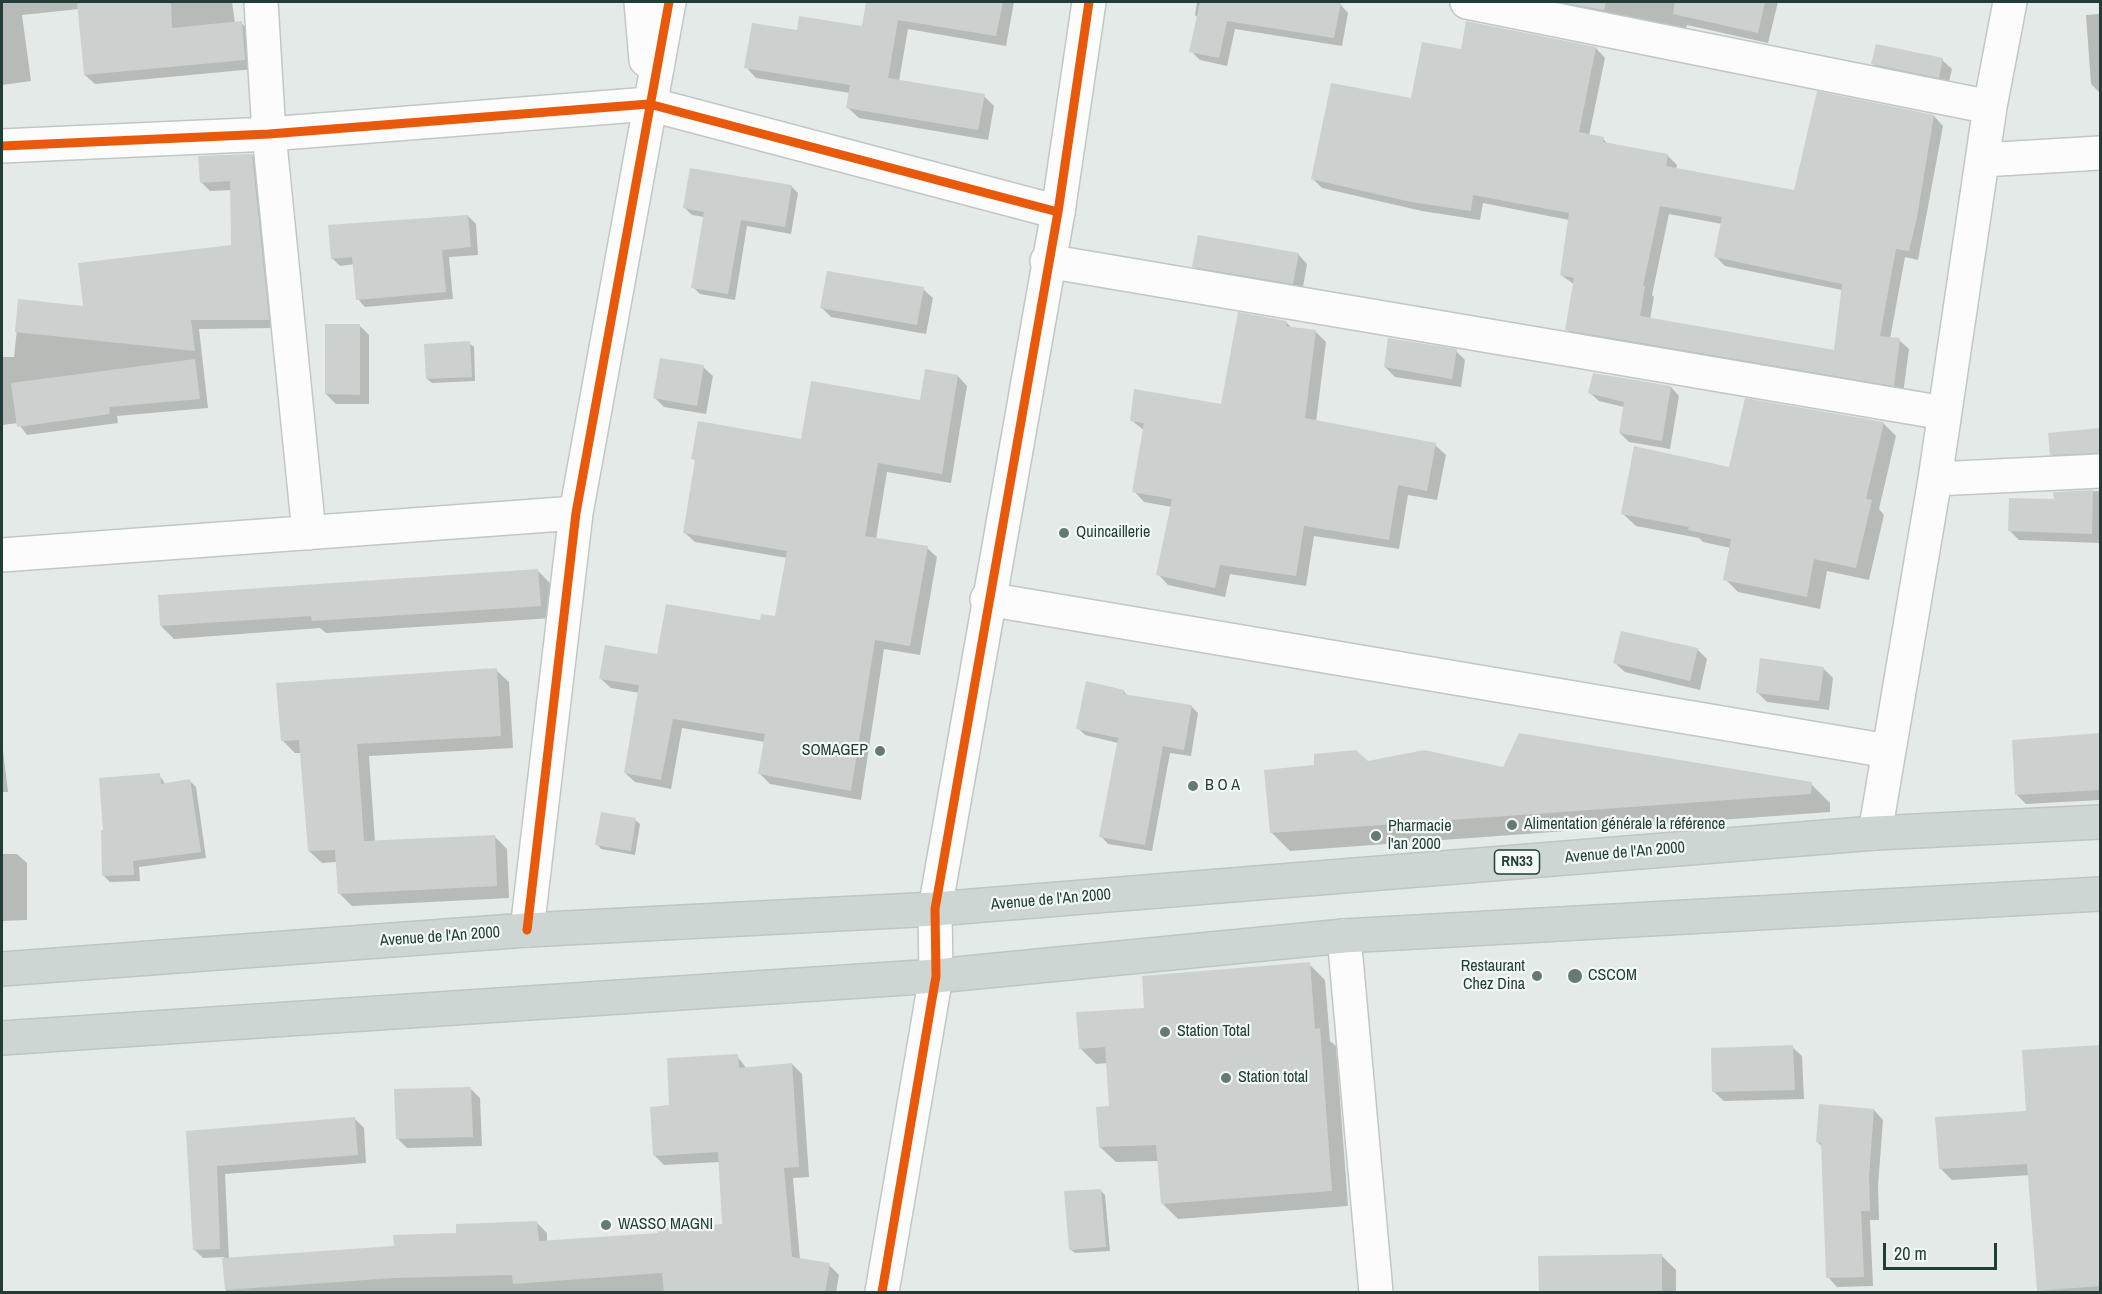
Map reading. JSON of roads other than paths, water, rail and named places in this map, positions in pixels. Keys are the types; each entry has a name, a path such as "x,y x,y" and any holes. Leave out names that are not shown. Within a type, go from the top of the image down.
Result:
{"main road":[{"name":"Avenue de l'An 2000","path":"2,969 527,930 935,909 1875,833 2100,822"},
{"path":"2,1038 936,975 1344,936 2100,894"}],"street":[{"path":"261,2 269,134 309,533"},
{"path":"641,2 649,104"},
{"path":"527,930 576,513 669,2"},
{"path":"882,1293 936,975 935,909 987,599 1047,261 1058,212 1089,2"},
{"path":"1467,2 1990,107"},
{"path":"1875,833 1935,478 1990,107 2010,2"},
{"path":"2,146 269,134 649,104 1058,212"},
{"path":"1982,160 2100,153"},
{"path":"1047,261 1944,414"},
{"path":"1935,478 2100,471"},
{"path":"2,555 576,513"},
{"path":"987,599 1888,751"},
{"path":"1344,936 1376,1293"}],"place":[{"name":"Quincaillerie","path":"1064,533"},
{"name":"SOMAGEP","path":"880,751"},
{"name":"B O A","path":"1193,786"},
{"name":"Alimentation générale la référence","path":"1512,825"},
{"name":"Pharmacie l'an 2000","path":"1376,836"},
{"name":"Restaurant Chez Dina","path":"1537,976"},
{"name":"CSCOM","path":"1575,976"},
{"name":"Station Total","path":"1165,1032"},
{"name":"Station total","path":"1226,1078"},
{"name":"WASSO MAGNI","path":"606,1225"}]}
